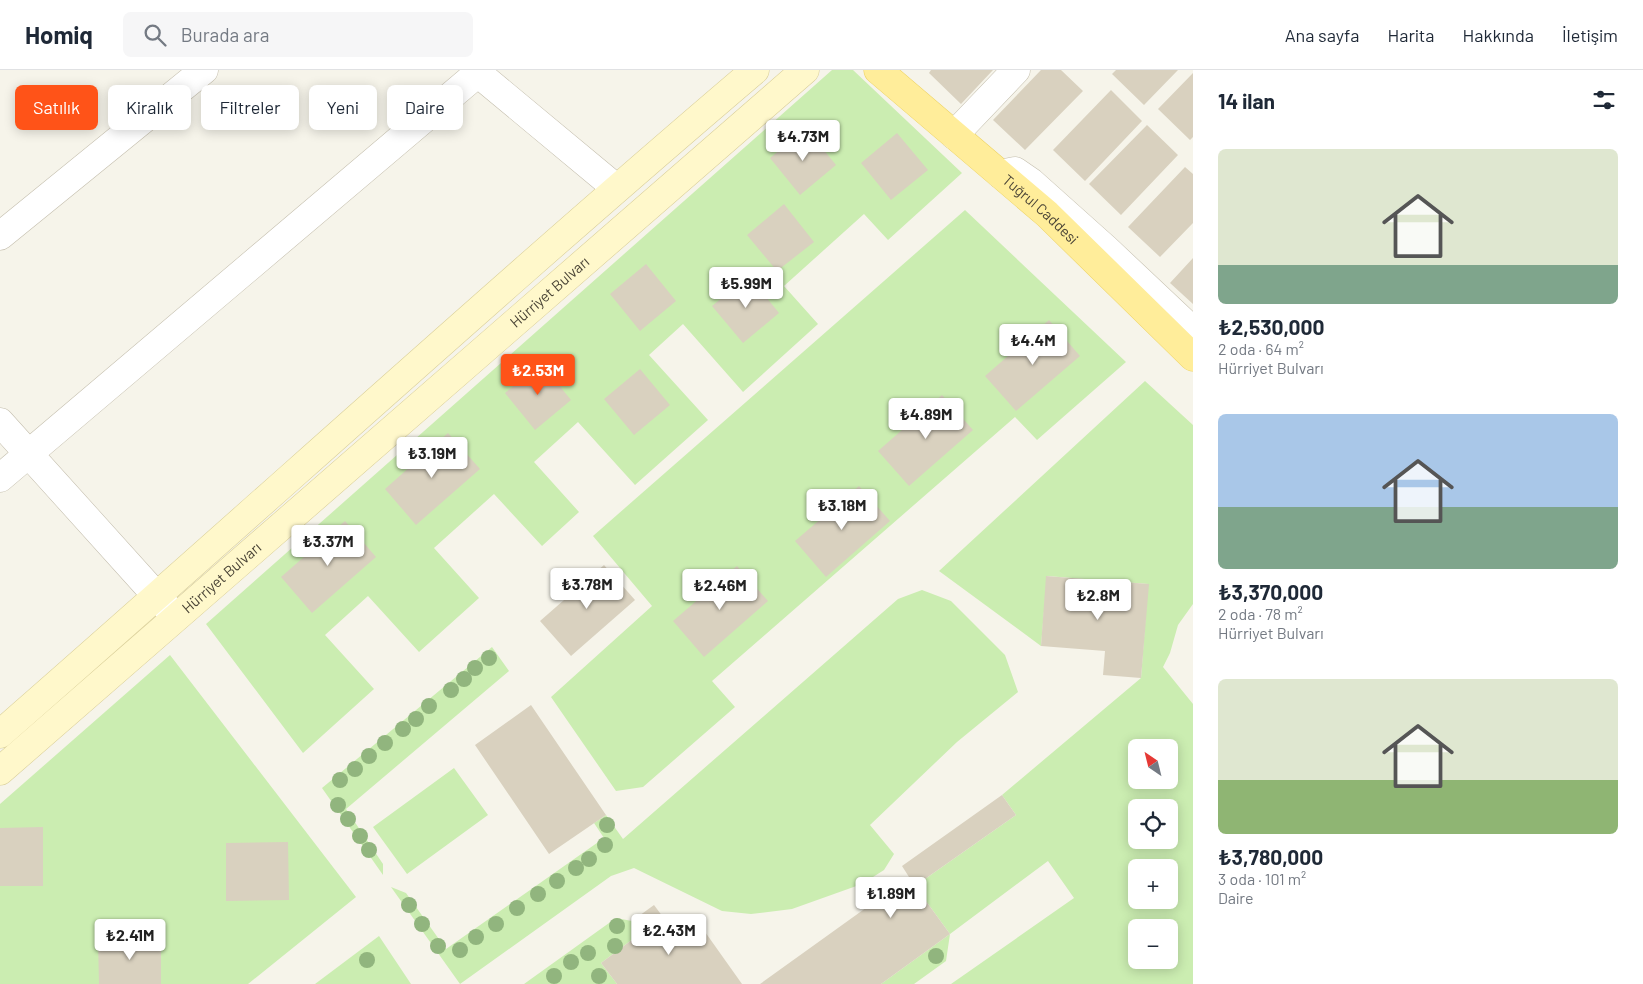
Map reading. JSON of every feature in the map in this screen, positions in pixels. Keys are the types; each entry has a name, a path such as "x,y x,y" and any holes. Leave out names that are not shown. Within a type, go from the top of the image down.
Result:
{"main road":[{"name":"Hürriyet Bulvarı","path":"0,734 157,597 616,188 755,70"},
{"name":"Hürriyet Bulvarı","path":"0,771 805,70"},
{"name":"Tuğrul Caddesi","path":"878,70 1047,214 1193,357"}],"street":[{"path":"0,236 204,70"},
{"path":"954,135 1016,70"},
{"path":"0,478 476,72 616,188"},
{"path":"1000,174 1015,171 1031,182 1106,249 1193,332"},
{"path":"0,422 177,618"}],"green space":[{"path":"832,70 853,70 962,173 888,240 864,214 784,286 818,324 743,392 683,324 649,355 708,420 635,485 578,422 534,462 579,512 542,546 494,494 434,548 479,598 419,652 368,596 325,635 374,689 303,753 206,624"},
{"path":"965,210 1126,362 1037,440 1015,417 712,681 735,707 643,787 616,791 551,697 652,606 593,536"},
{"path":"1145,381 1193,425 1193,604 1178,625 1170,653 1163,667 1193,704 1193,984 951,984 1074,898 1048,861 950,934 915,886 1016,815 1002,795 1141,678 1148,584 1047,576 1041,646 939,571"},
{"path":"922,590 951,601 1005,655 1018,692 957,742 870,825 894,854 884,870 862,884 792,909 751,914 722,911 634,868 611,876 460,984 391,887 406,893 446,949 604,838 594,823 606,815 623,839 898,599"},
{"path":"492,647 509,671 346,809 383,864 383,875 322,788"},
{"path":"170,655 356,897 248,984 0,984 0,804"},
{"path":"454,768 488,815 407,874 373,827"},
{"path":"616,918 632,921 641,933 601,963 617,984 524,984"},
{"path":"950,934 946,961 914,984 881,984"},
{"path":"379,936 411,984 315,984"}],"building":[{"path":"931,70 993,70 961,104 929,73"},
{"path":"1041,70 1061,70 1083,91 1025,150 993,120"},
{"path":"1116,70 1178,70 1144,105 1112,74"},
{"path":"1193,73 1193,137 1190,140 1158,109"},
{"path":"1111,90 1142,121 1085,181 1053,150"},
{"path":"1147,125 1178,155 1121,215 1089,184"},
{"path":"806,128 836,165 800,195 770,158"},
{"path":"897,133 928,170 891,200 861,163"},
{"path":"1185,167 1193,174 1193,223 1160,257 1128,227"},
{"path":"784,204 814,242 777,271 747,235"},
{"path":"1193,258 1193,304 1170,283"},
{"path":"646,264 676,301 640,331 610,294"},
{"path":"749,276 779,313 743,343 712,306"},
{"path":"1049,320 1080,356 1016,411 985,376"},
{"path":"541,363 571,400 535,430 505,393"},
{"path":"640,369 670,405 634,435 604,399"},
{"path":"942,395 973,430 909,486 878,451"},
{"path":"448,433 480,469 416,525 385,489"},
{"path":"859,486 890,521 826,577 795,541"},
{"path":"345,521 376,557 312,613 281,577"},
{"path":"604,565 635,600 571,656 540,621"},
{"path":"737,566 768,601 704,657 673,621"},
{"path":"1046,576 1149,584 1141,678 1103,675 1105,651 1041,646"},
{"path":"531,705 606,815 549,854 475,745"},
{"path":"1002,795 1016,815 915,886 950,934 881,984 760,984 909,877 902,866"},
{"path":"43,827 43,886 0,886 0,828"},
{"path":"288,842 289,900 226,901 226,843"},
{"path":"654,905 678,937 698,922 742,984 617,984 601,963 641,933 632,921"},
{"path":"98,939 161,939 161,984 99,984"}]}
